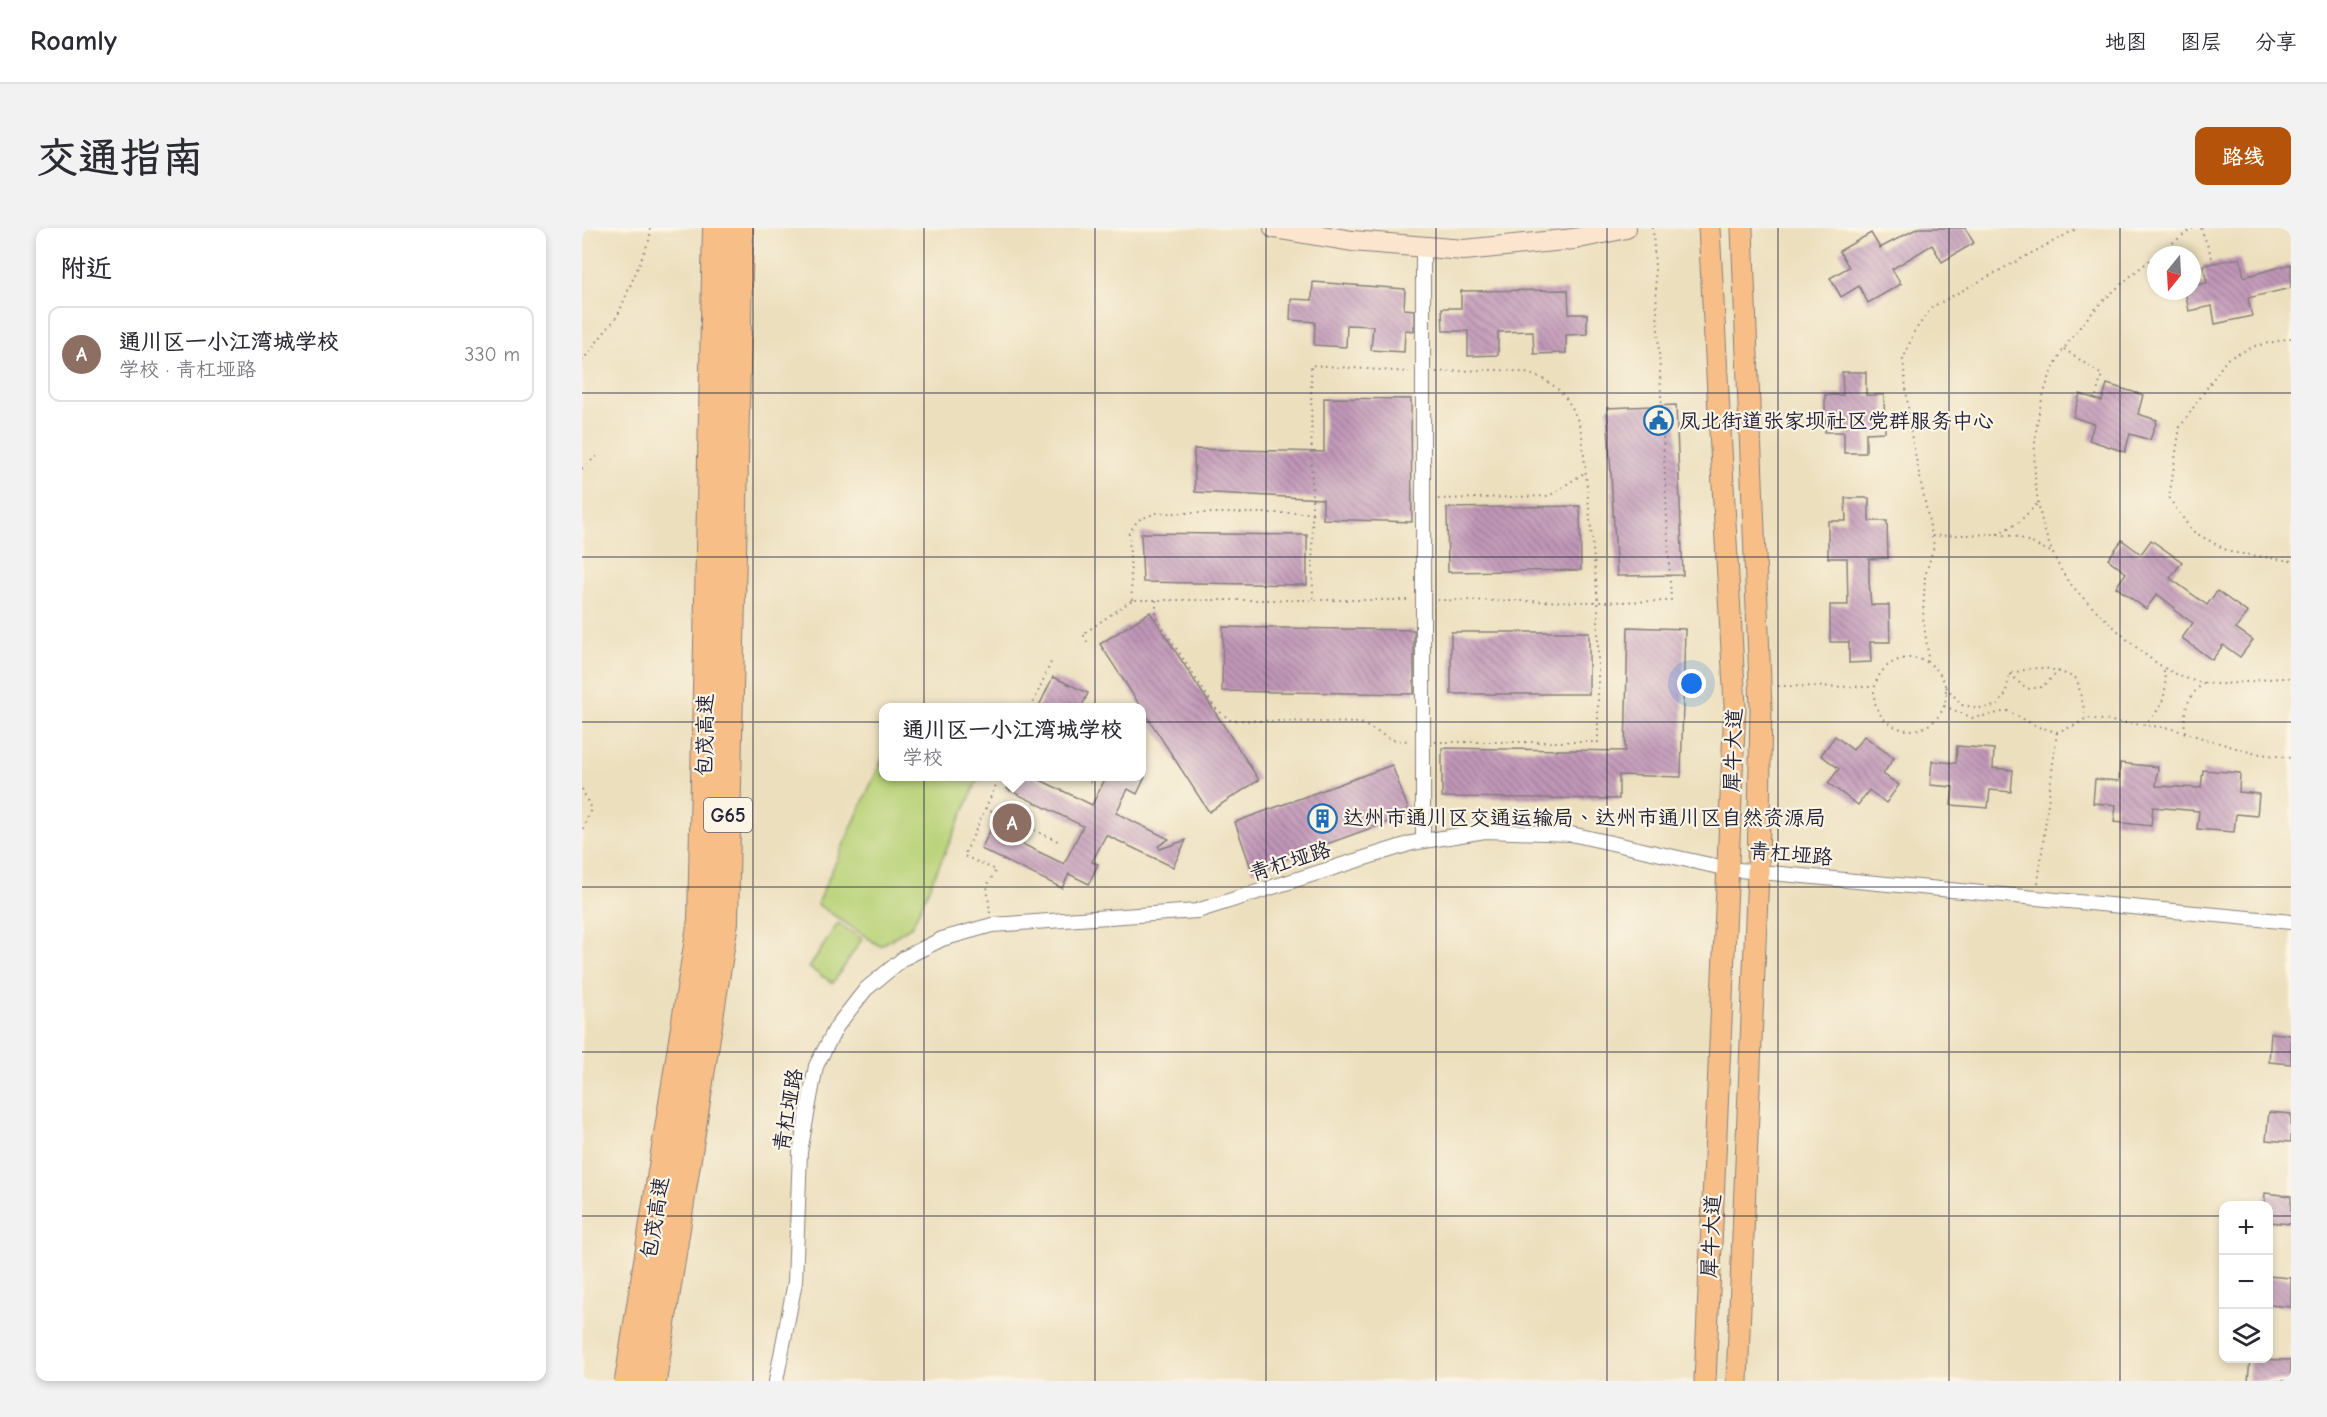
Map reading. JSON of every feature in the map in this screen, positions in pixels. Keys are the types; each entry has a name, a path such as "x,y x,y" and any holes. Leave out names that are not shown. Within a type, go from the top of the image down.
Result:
{"highway":[{"name":"包茂高速","path":"628,1381 701,920 728,237"},
{"name":"包茂高速","path":"653,1381 725,922 728,237"}],"main road":[{"name":"犀牛大道","path":"1704,1381 1735,706 1709,228"},
{"name":"犀牛大道","path":"1737,1381 1758,872 1760,685 1742,228"}],"street":[{"path":"1274,228 1352,241 1464,250 1574,239 1626,228"},
{"path":"1422,247 1423,841"},
{"name":"青杠垭路","path":"776,1381 795,1282 800,1152 816,1066 837,1026 873,983 904,958 942,939 992,925 1197,911 1423,841 1485,831 1571,834 1728,869 2291,922"}],"path":[{"path":"582,361 618,315 650,238 650,228"},
{"path":"1312,600 1311,366 1423,373 1517,370 1542,377 1566,396 1576,413 1582,435 1598,602 1671,600 1653,228"},
{"path":"1927,662 1928,653 1923,618 1925,576 1934,546 1911,434 1903,360 1914,332 1932,307 2078,228"},
{"path":"2193,228 2156,255 2112,294 2084,323 2064,349 2046,385 2037,422 2035,469 2039,502 2053,553 2062,572 2123,636 2163,666 2177,675 2204,683 2291,678"},
{"path":"2201,228 2214,263"},
{"path":"2291,338 2255,346 2227,359 2180,427 2169,498 2192,531 2230,552 2274,561 2291,561"},
{"path":"2064,349 2102,375 2095,399"},
{"path":"582,470 598,455"},
{"path":"1423,499 1549,496 1584,473"},
{"path":"1997,534 2018,523 2039,502"},
{"path":"1132,600 1129,533 1138,520 1156,513 1312,513"},
{"path":"1932,536 1997,534 2019,537 2053,553"},
{"path":"1156,600 1156,617 1215,708 1230,720 1361,723 1392,741 1423,742"},
{"path":"1945,686 1944,706 1939,717 1930,725 1906,730 1884,720 1877,710 1874,687 1886,666 1896,660 1908,658 1927,662 1939,672 1945,686 1962,705 1979,708 1997,706 2005,695 2010,674"},
{"path":"1033,703 1051,662"},
{"path":"2010,674 2034,666 2059,671 2077,679 2086,718"},
{"path":"2144,725 2158,713 2166,696 2167,682 2163,666"},
{"path":"2010,674 2026,689 2042,687 2059,671"},
{"path":"2185,732 2184,718 2189,697 2204,683"},
{"path":"1760,685 1874,687"},
{"path":"1944,706 1973,718 2008,711 2038,727 2057,732 2076,725 2086,718 2144,725 2185,732 2253,753 2291,758"},
{"path":"2036,898 2057,732"},
{"path":"992,925 987,886 996,870 964,856 998,781"},
{"path":"582,789 591,809 582,831"},
{"path":"985,808 1060,842"}],"green space":[{"path":"879,766 879,781 977,781 912,926 880,946 817,904"},
{"path":"838,923 862,939 833,983 809,968"}],"building":[{"path":"1918,228 1965,228 1974,243 1942,262 1932,245 1892,269 1901,284 1868,303 1859,286 1841,297 1830,278 1849,267 1839,251 1871,233 1880,248"},
{"path":"2240,258 2244,277 2291,264 2291,288 2248,298 2252,316 2215,324 2212,306 2189,311 2187,300 2201,300 2201,284 2207,283 2203,265"},
{"path":"1313,282 1405,289 1404,309 1414,310 1414,331 1405,330 1404,352 1371,350 1373,326 1347,325 1346,347 1314,345 1315,322 1290,320 1291,299 1312,300"},
{"path":"1568,290 1569,314 1587,314 1587,334 1566,335 1566,353 1534,354 1533,331 1498,332 1498,355 1468,356 1468,331 1443,331 1442,308 1461,308 1461,291"},
{"path":"1842,372 1866,372 1866,395 1884,395 1885,432 1866,433 1866,453 1844,453 1844,432 1825,432 1825,395 1843,395"},
{"path":"2107,384 2143,395 2138,414 2157,420 2150,440 2130,434 2125,452 2089,440 2094,424 2073,417 2080,394 2102,401"},
{"path":"1324,398 1411,399 1412,522 1323,519 1323,499 1195,492 1194,449 1324,452"},
{"path":"1676,405 1683,575 1617,576 1607,408"},
{"path":"1845,498 1869,498 1869,521 1887,521 1888,558 1869,559 1869,581 1871,605 1889,605 1890,642 1870,642 1871,662 1849,663 1849,642 1830,642 1830,605 1848,605 1847,558 1828,558 1828,521 1846,521"},
{"path":"1580,506 1581,570 1448,572 1447,508"},
{"path":"1141,533 1307,535 1307,585 1143,582"},
{"path":"2122,540 2141,554 2151,540 2182,562 2170,578 2207,605 2217,591 2248,613 2236,628 2253,640 2240,657 2223,645 2212,660 2182,638 2193,623 2157,594 2146,609 2116,587 2126,573 2108,559"},
{"path":"1150,612 1259,780 1209,812 1146,715 1146,703 1138,703 1100,644"},
{"path":"1223,627 1414,630 1414,694 1222,691"},
{"path":"1628,627 1685,629 1681,777 1619,775 1619,799 1442,797 1442,748 1625,751"},
{"path":"1451,632 1589,632 1589,694 1451,694"},
{"path":"1053,677 1088,693 1083,703 1040,703"},
{"path":"1835,736 1853,750 1864,736 1894,758 1883,774 1899,785 1886,803 1869,790 1858,805 1828,783 1839,769 1821,755"},
{"path":"1957,746 1994,749 1993,768 2013,770 2011,792 1990,790 1988,808 1951,805 1953,787 1930,785 1932,761 1956,763"},
{"path":"2120,763 2158,767 2156,786 2201,788 2203,770 2240,773 2239,792 2259,794 2257,816 2236,814 2234,832 2197,829 2199,811 2153,807 2151,826 2114,822 2116,805 2093,803 2095,779 2119,781"},
{"name":"达州市通川区交通运输局、达州市通川区自然资源局","path":"1392,765 1410,814 1252,871 1235,822"},
{"path":"1011,781 1042,781 1092,805 1104,781 1143,781 1137,794 1128,789 1116,813 1169,839 1158,846 1160,849 1186,840 1173,867 1106,835 1092,862 1098,864 1089,884 1069,874 1062,888 981,849 991,829 1064,864 1083,826 1007,789"},
{"path":"2271,1033 2291,1035 2291,1064 2269,1062"},
{"path":"2269,1112 2291,1114 2291,1142 2266,1140"},
{"path":"2265,1193 2291,1196 2291,1224 2273,1222 2273,1201 2264,1201"},
{"path":"2273,1276 2291,1278 2291,1307 2273,1305"},
{"path":"2291,1360 2291,1381 2248,1381 2250,1363"}],"place":[{"name":"凤北街道张家坝社区党群服务中心","path":"1658,421"},
{"name":"达州市通川区交通运输局、达州市通川区自然资源局","path":"1322,818"},
{"name":"通川区一小江湾城学校","path":"1012,823"}]}
